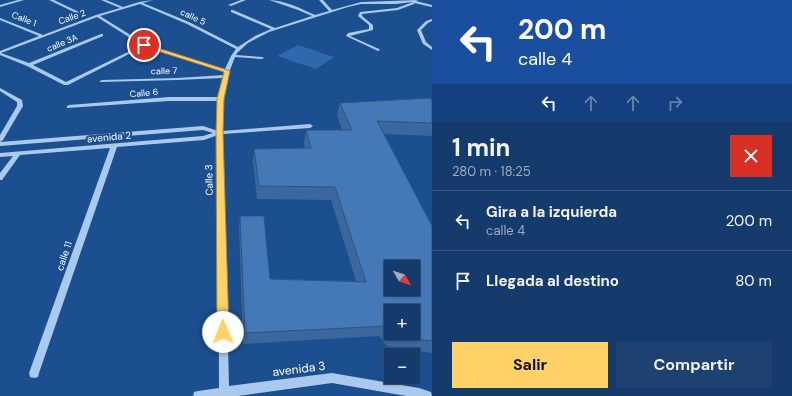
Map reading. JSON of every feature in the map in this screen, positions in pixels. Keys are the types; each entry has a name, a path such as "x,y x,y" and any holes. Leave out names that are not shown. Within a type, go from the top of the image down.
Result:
{"street":[{"name":"Calle 1","path":"0,6 22,0"},
{"name":"Calle 2","path":"50,0 79,13"},
{"path":"103,0 122,8"},
{"name":"Calle 2","path":"0,53 97,16 151,0"},
{"path":"230,5 244,0"},
{"path":"271,0 299,9 314,16"},
{"path":"321,0 330,9"},
{"path":"330,9 355,0"},
{"path":"330,9 361,3 414,1 432,6"},
{"path":"378,50 348,36 349,34 371,30 371,25 360,16 360,14 372,11 398,9 414,1"},
{"name":"calle 5","path":"139,3 188,23 238,49"},
{"name":"Calle 3","path":"224,394 220,99 226,73 238,49 246,43 275,29 330,9"},
{"path":"232,11 275,29"},
{"path":"97,16 144,45 226,73"},
{"name":"Calle 1","path":"0,19 42,36"},
{"path":"432,20 427,22 420,30 424,43 432,49"},
{"name":"calle 3A","path":"29,65 102,35"},
{"path":"0,53 29,65 66,84 131,52"},
{"path":"234,56 262,58"},
{"name":"calle 7","path":"102,81 177,79 226,73"},
{"path":"0,90 20,101 20,106 0,140"},
{"name":"Calle 6","path":"69,107 170,99 220,99"},
{"path":"0,144 203,128 220,133 310,126"},
{"name":"avenida 2","path":"0,155 204,138 220,133"},
{"name":"calle 11","path":"34,373 114,146"},
{"path":"0,178 18,154"},
{"name":"avenida 3","path":"198,396 224,394 332,378 419,393 427,396"}],"shaded area":[{"path":"298,45 334,57 316,69 277,56"}],"building":[{"path":"430,98 432,100 432,123 377,121 432,226 432,341 420,339 420,304 384,304 384,326 245,333 240,216 264,216 270,279 366,282 335,187 259,186 254,149 311,148 306,130 352,130 340,103"}],"route":[{"path":"144,45 228,71 222,87 220,99 223,332"}]}
